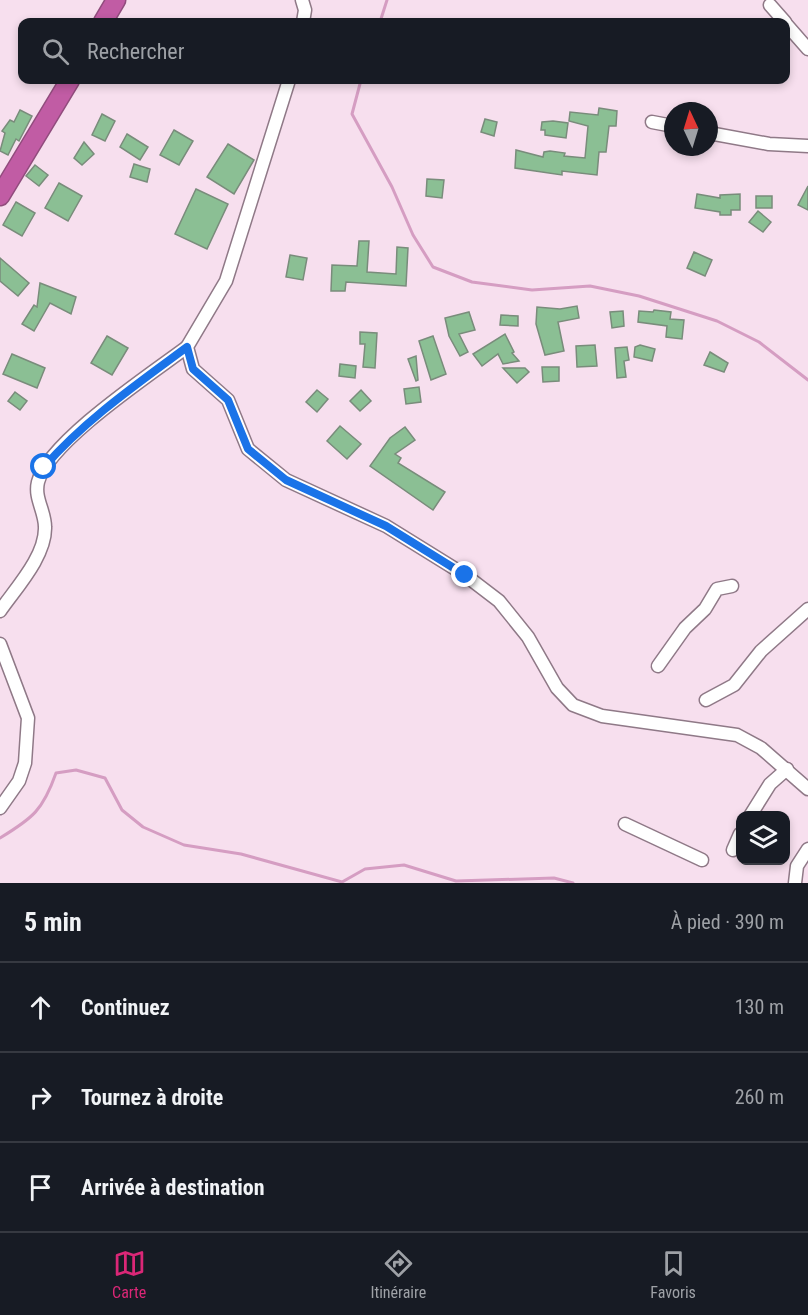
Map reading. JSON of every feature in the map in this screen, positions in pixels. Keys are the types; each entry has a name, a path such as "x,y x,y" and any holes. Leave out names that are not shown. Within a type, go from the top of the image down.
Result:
{"highway":[{"path":"105,18 116,0"},
{"path":"0,196 68,84"}],"street":[{"path":"302,0 305,10 304,18"},
{"path":"770,5 781,18"},
{"path":"790,29 808,49"},
{"path":"0,611 42,543 44,516 37,499 38,483 44,467 62,447 112,403 187,347 226,281 288,84"},
{"path":"652,122 664,124"},
{"path":"718,135 769,144 808,146"},
{"path":"187,347 193,369 228,400 248,449 286,480 386,526 465,575 499,601 528,637 557,688 573,705 602,716 737,735 761,748 808,789"},
{"path":"658,666 685,628 705,609 717,589 732,586"},
{"path":"706,700 734,685 761,651 808,609"},
{"path":"0,644 28,718 26,763 19,781 0,808"},
{"path":"753,811 770,784 787,769"},
{"path":"625,824 702,860"},
{"path":"733,850 736,844"},
{"path":"795,883 797,866 808,849"}],"building":[{"path":"599,108 617,111 616,126 609,126 606,152 599,152 597,175 562,171 562,175 515,168 516,150 543,157 544,152 550,151 565,153 564,156 585,158 588,126 569,121 570,112 598,115"},
{"path":"20,110 32,116 19,141 16,139 8,155 0,151 5,133 2,131 10,120 14,122"},
{"path":"102,114 115,121 105,141 92,135"},
{"path":"485,119 497,122 494,136 481,132"},
{"path":"542,122 568,123 566,138 545,135 545,130 541,130"},
{"path":"174,130 193,141 179,165 160,155"},
{"path":"127,134 148,147 140,160 120,147"},
{"path":"84,142 94,154 82,165 74,158"},
{"path":"228,144 254,160 234,194 207,177"},
{"path":"134,164 150,169 147,182 130,177"},
{"path":"35,165 48,175 39,186 26,176"},
{"path":"427,179 444,180 442,198 426,196"},
{"path":"59,183 82,196 68,221 45,208"},
{"path":"808,186 808,210 798,205"},
{"path":"196,189 228,204 207,249 175,234"},
{"path":"697,194 720,198 720,195 740,194 740,210 731,210 731,215 720,215 720,212 695,208"},
{"path":"756,196 772,196 772,208 756,208"},
{"path":"16,202 35,213 22,236 3,225"},
{"path":"758,211 771,222 763,232 749,222"},
{"path":"359,241 369,241 367,272 396,274 397,247 408,248 406,286 346,282 345,291 331,291 332,265 357,266"},
{"path":"694,252 712,260 705,276 687,268"},
{"path":"290,255 307,258 303,280 286,277"},
{"path":"0,258 29,283 18,296 0,281"},
{"path":"40,283 76,297 71,314 50,303 34,331 22,324 34,305 37,307"},
{"path":"577,306 579,318 558,322 564,351 545,355 536,324 537,307 560,309"},
{"path":"654,310 671,312 670,319 684,320 682,339 666,337 667,326 638,322 639,311 653,312"},
{"path":"623,311 624,326 612,328 610,312"},
{"path":"469,312 475,330 459,334 468,352 460,356 449,336 445,318"},
{"path":"501,315 518,316 518,326 500,325"},
{"path":"360,332 377,333 375,368 363,367 365,344 360,344"},
{"path":"505,334 514,352 512,353 519,361 503,364 498,354 482,366 473,354"},
{"path":"107,336 128,348 112,375 91,363"},
{"path":"433,336 446,374 431,380 419,341"},
{"path":"595,345 597,366 577,367 576,346"},
{"path":"640,345 655,349 652,361 634,357 635,347"},
{"path":"627,347 629,360 624,361 626,377 617,378 615,348"},
{"path":"710,352 728,363 724,372 704,365"},
{"path":"12,354 45,368 37,388 3,374"},
{"path":"416,356 418,380 416,381 408,359"},
{"path":"340,364 356,366 355,378 339,376"},
{"path":"542,367 559,367 559,381 543,382"},
{"path":"503,368 525,368 529,372 517,383"},
{"path":"419,387 421,402 406,404 404,389"},
{"path":"317,390 328,399 317,412 306,402"},
{"path":"361,390 371,401 360,411 350,401"},
{"path":"15,392 27,401 20,410 8,401"},
{"path":"340,426 361,444 347,459 327,441"},
{"path":"405,427 415,440 395,454 401,458 398,463 445,492 433,510 370,466 390,438"}],"waterway":[{"path":"381,18 387,0"},
{"path":"360,84 352,114 392,187 413,235 433,267 472,282 532,290 590,286 639,296 717,321 759,342 808,380"},
{"path":"0,838 36,812 56,773 76,770 105,778 122,810 143,827 184,845 241,854 342,882 365,869 404,865 456,881 554,878 573,883"}],"route":[{"path":"44,467 62,447 112,403 187,347 193,369 228,400 235,422 248,449 286,480 386,526 465,575"}]}
